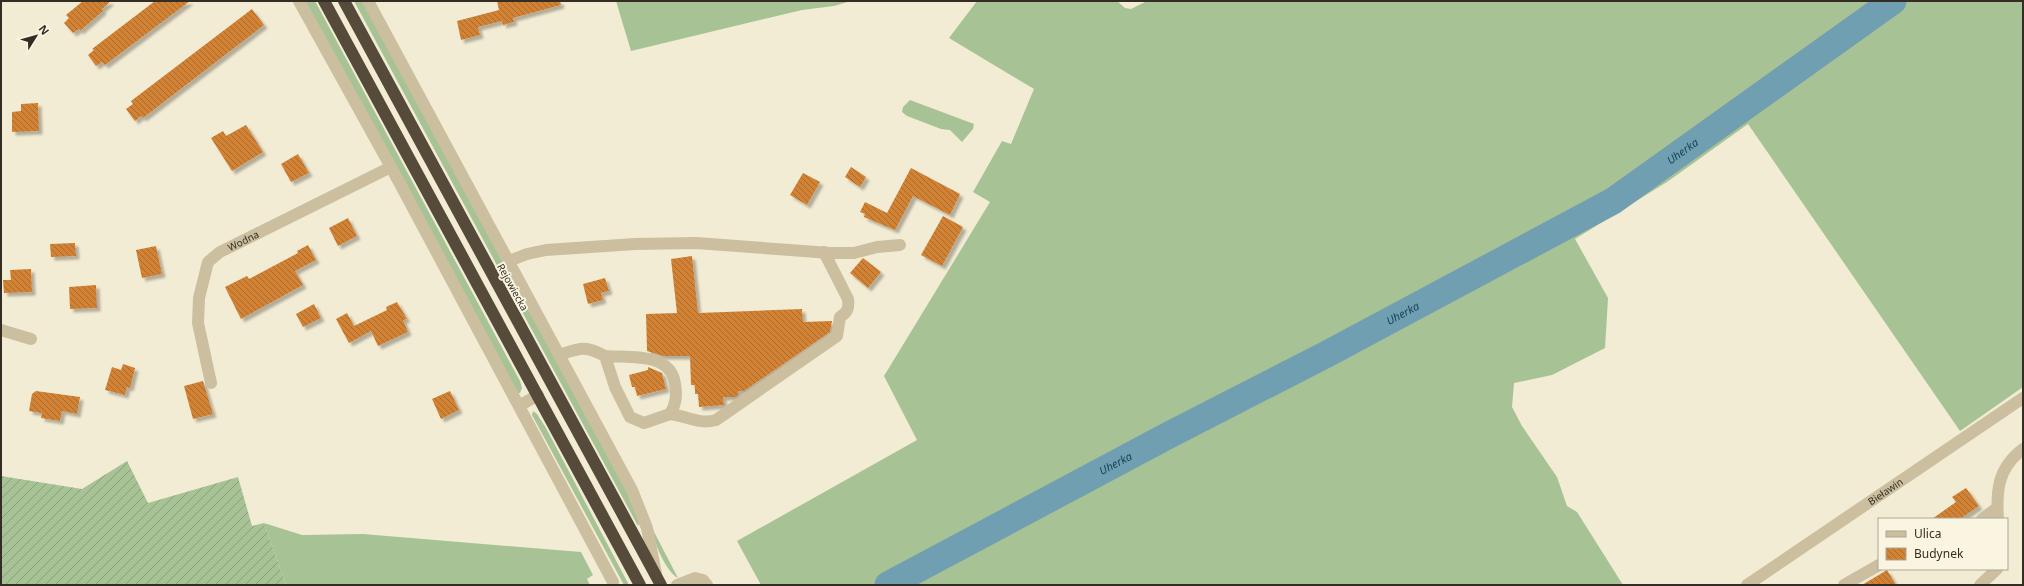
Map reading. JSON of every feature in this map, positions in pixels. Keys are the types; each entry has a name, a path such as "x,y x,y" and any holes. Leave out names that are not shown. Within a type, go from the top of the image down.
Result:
{"highway":[{"path":"324,1 640,585"},
{"name":"Rejowiecka","path":"344,1 659,580"}],"street":[{"path":"299,1 391,167 613,582"},
{"path":"368,1 632,490 647,528 659,580"},
{"name":"Wodna","path":"211,383 198,323 199,298 208,262 220,252 391,167"},
{"path":"509,261 528,254 546,250 673,243 696,243 854,253 877,247 900,245"},
{"path":"605,356 615,387 630,417 644,422 670,414 683,416 705,423 716,420 837,336 840,317 847,313 849,306 848,299 824,252"},
{"path":"1,330 31,339"},
{"path":"559,356 581,348 590,348 605,356 646,359 660,362 669,369 675,381 677,394 675,406 670,414"},
{"path":"519,406 538,395"},
{"name":"Bieławin","path":"1747,585 2023,398"},
{"path":"1985,518 1997,514 1996,496 2002,471 2015,455 2023,449"},
{"path":"1844,585 1878,566"},
{"path":"1980,585 1996,570"},
{"path":"677,585 695,578 703,580 707,585"}],"green space":[{"path":"304,1 315,1 520,381 522,388 520,393 518,393"},
{"path":"354,1 363,1 626,487 640,521 638,526"},
{"path":"616,1 851,1 834,6 802,10 631,51"},
{"path":"977,1 1117,1 1125,8 1131,9 1147,1 2023,1 2023,387 1960,431 1748,124 1667,182 1575,239 1608,298 1605,348 1552,375 1514,383 1512,407 1522,426 1557,477 1567,506 1577,512 1623,585 761,585 737,541 917,440 884,376 990,202 973,192 1002,141 1011,144 1034,89 949,38"},
{"path":"910,100 974,124 973,129 962,142 950,130 941,129 907,116 902,112 903,107"},
{"path":"533,411 537,414 546,428 629,585 624,585 532,415"},
{"path":"127,461 148,503 238,477 252,526 264,523 286,585 1,585 1,476 82,489"},
{"path":"264,523 302,535 363,534 581,552 593,575 587,579 590,585 286,585"},
{"path":"652,528 678,578 669,569 661,556"}],"building":[{"path":"83,1 111,1 102,9 103,11 80,31 79,29 73,33 64,23 69,18 66,15"},
{"path":"155,1 190,1 105,65 102,62 96,66 88,55 94,50 92,49"},
{"path":"497,1 560,1 561,5 513,18 514,22 503,25 502,21 478,27 480,35 461,40 457,21 499,10"},
{"path":"252,9 264,25 143,118 141,116 135,121 126,109 133,104 131,101"},
{"path":"38,103 39,131 12,132 12,112 21,111 21,104"},
{"path":"246,125 263,152 232,171 211,138 223,131 226,136"},
{"path":"298,154 309,173 291,182 281,164"},
{"path":"851,167 866,177 860,187 845,177"},
{"path":"911,168 960,194 950,215 913,196 895,230 864,217 865,214 860,212 865,202 887,213"},
{"path":"803,173 820,182 807,205 790,195"},
{"path":"943,216 963,227 942,266 921,255"},
{"path":"348,218 357,236 338,246 329,228"},
{"path":"75,243 76,256 51,257 50,244"},
{"path":"308,245 316,260 295,271 303,285 241,319 225,287 247,276 249,279 298,253 297,251"},
{"path":"156,246 162,274 142,278 136,250"},
{"path":"692,256 698,313 802,309 803,322 832,321 830,332 744,391 738,391 738,395 736,397 723,397 724,405 699,407 698,394 695,394 695,385 691,385 690,356 663,356 647,351 646,314 677,313 671,259"},
{"path":"863,258 881,272 868,288 850,273"},
{"path":"31,269 32,292 4,293 3,280 11,280 10,270"},
{"path":"605,278 609,291 601,293 603,300 588,304 583,284"},
{"path":"96,285 97,308 70,309 69,287"},
{"path":"397,302 407,319 403,320 408,332 378,346 371,331 349,343 336,319 347,313 354,326 387,310 386,307"},
{"path":"314,304 321,318 303,327 296,314"},
{"path":"123,364 135,368 130,388 127,387 125,395 105,390 112,367 121,370"},
{"path":"648,367 662,373 666,389 637,396 635,387 632,387 629,375 648,370"},
{"path":"203,381 213,414 193,419 184,386"},
{"path":"36,391 80,397 77,414 62,411 60,421 41,418 42,413 29,411 32,394"},
{"path":"450,391 459,410 441,419 432,399"},
{"path":"1966,488 1979,506 1961,518 1933,518 1956,502 1952,497"},
{"path":"1887,570 1896,585 1862,585"}],"waterway":[{"name":"Uherka","path":"888,585 1169,435 1327,354 1613,201 1893,1"}]}
